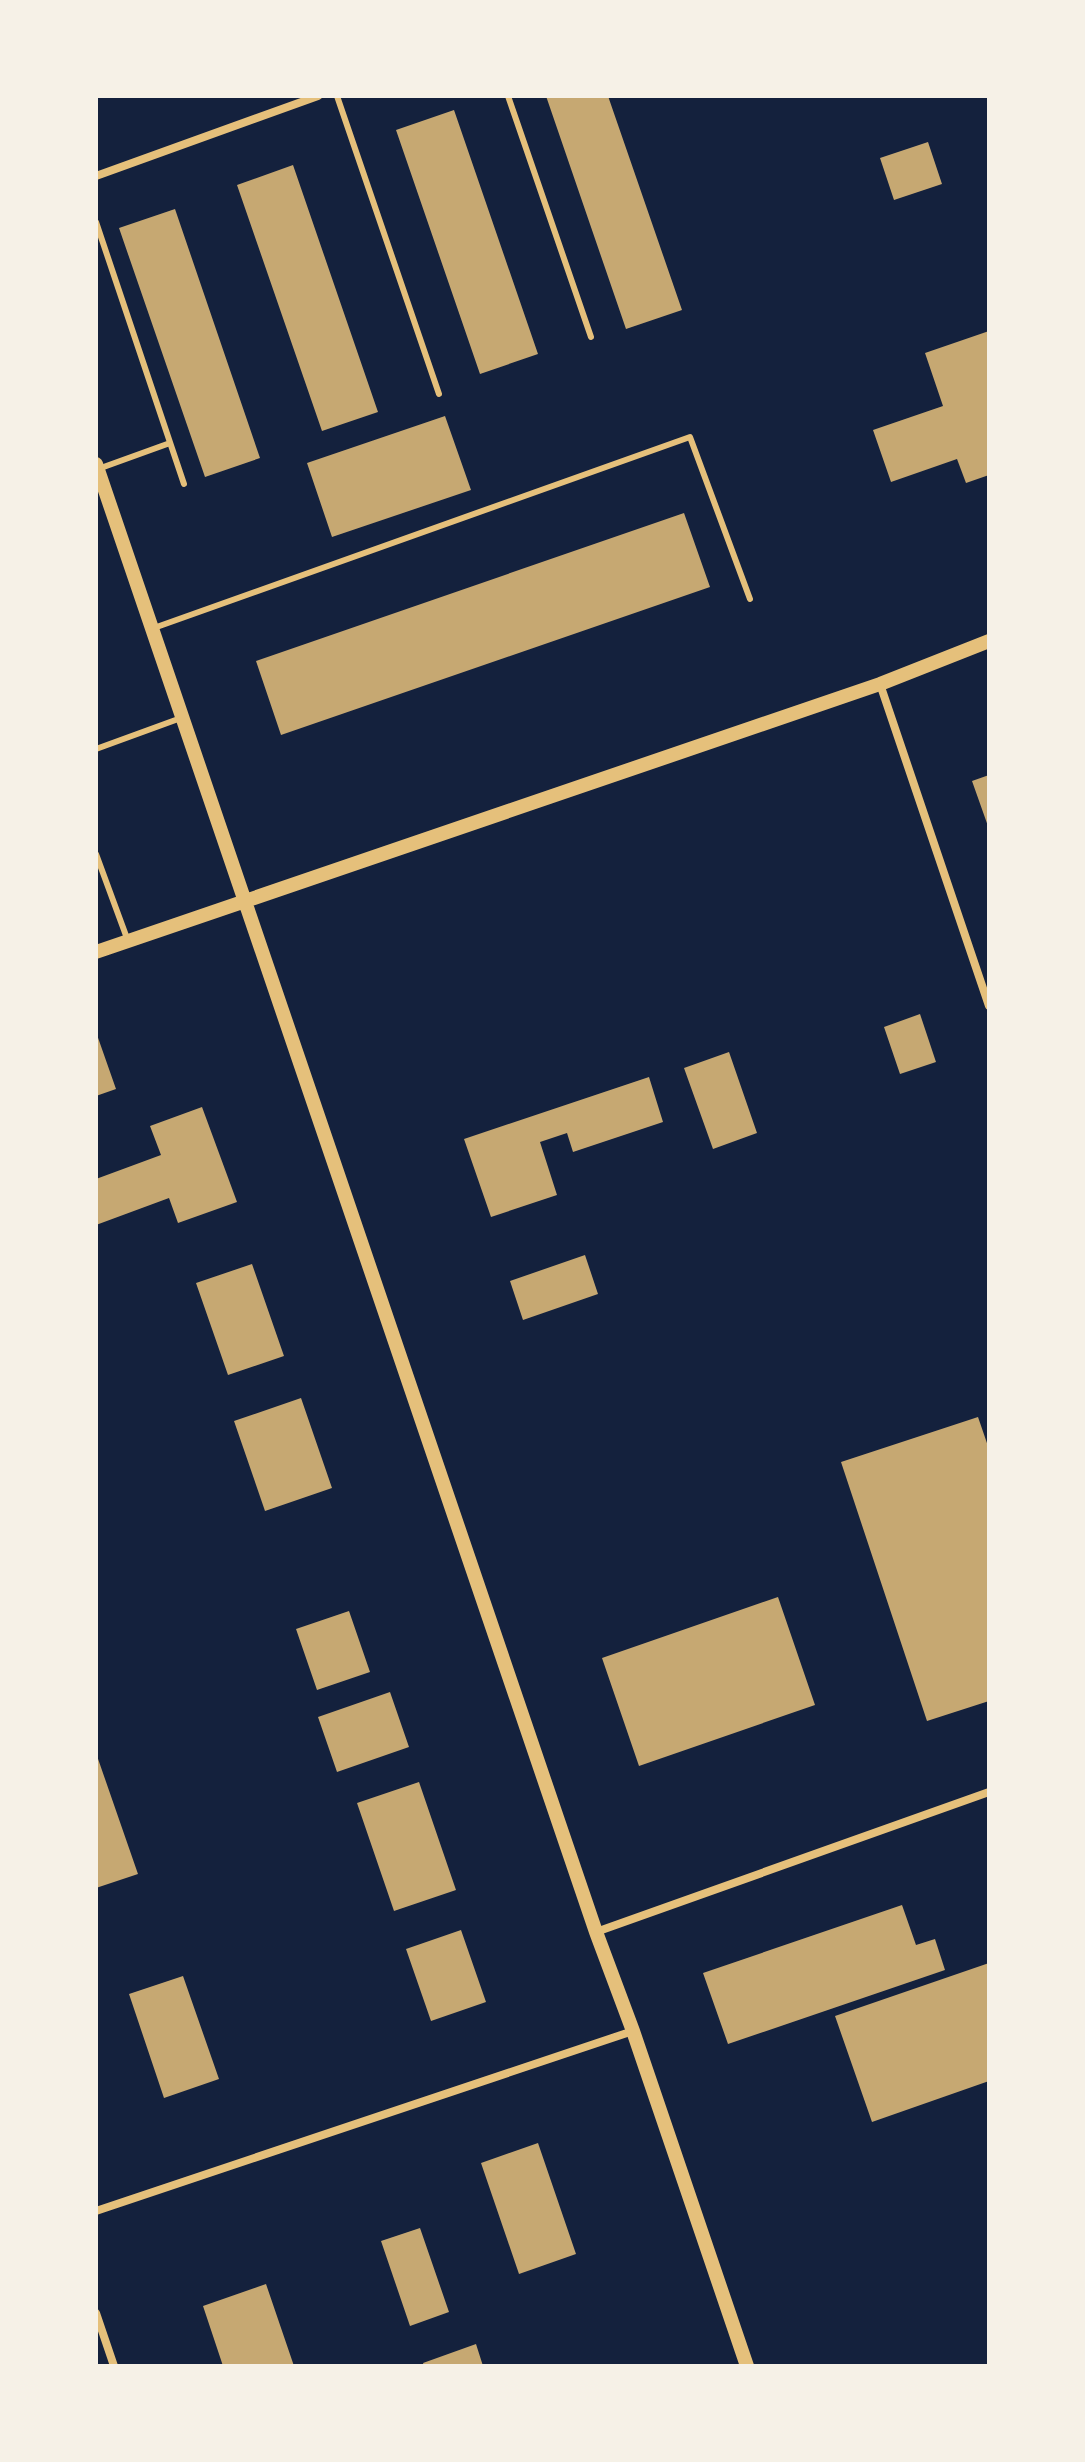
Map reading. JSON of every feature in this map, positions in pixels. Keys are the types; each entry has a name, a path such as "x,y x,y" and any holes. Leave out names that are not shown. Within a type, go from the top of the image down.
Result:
{"street":[{"path":"96,176 318,96"},
{"path":"97,467 747,2366"},
{"path":"96,952 880,684 989,641"},
{"path":"880,684 989,1006"},
{"path":"596,1932 989,1792"},
{"path":"96,2211 633,2031"},
{"path":"96,2313 114,2366"}],"lane":[{"path":"337,96 439,394"},
{"path":"508,96 591,337"},
{"path":"96,222 184,484"},
{"path":"151,629 690,437 750,599"},
{"path":"97,467 170,443"},
{"path":"96,749 181,718"},
{"path":"96,854 128,941"}],"building":[{"path":"546,96 608,96 682,310 626,329"},
{"path":"454,110 538,354 480,374 396,130"},
{"path":"928,142 942,184 894,200 880,158"},
{"path":"293,165 378,412 322,431 237,185"},
{"path":"175,209 260,458 205,477 119,228"},
{"path":"989,331 989,475 966,483 957,459 891,482 873,430 943,406 925,353"},
{"path":"445,416 471,490 332,537 307,463"},
{"path":"684,513 710,587 281,735 256,661"},
{"path":"989,775 989,829 972,781"},
{"path":"920,1014 936,1062 900,1074 884,1027"},
{"path":"96,1032 116,1089 96,1096"},
{"path":"729,1052 757,1133 713,1149 684,1068"},
{"path":"649,1077 663,1122 573,1152 567,1133 540,1142 557,1195 491,1217 464,1139"},
{"path":"202,1107 237,1202 178,1223 169,1198 96,1225 96,1179 161,1155 150,1126"},
{"path":"585,1255 598,1294 523,1320 510,1281"},
{"path":"252,1264 284,1356 228,1375 196,1283"},
{"path":"301,1398 332,1488 265,1511 234,1421"},
{"path":"978,1417 989,1449 989,1701 927,1721 841,1462"},
{"path":"778,1597 815,1705 639,1766 602,1658"},
{"path":"349,1611 370,1672 317,1690 296,1629"},
{"path":"390,1692 409,1747 337,1772 318,1717"},
{"path":"96,1753 138,1874 96,1888"},
{"path":"419,1782 456,1890 394,1911 357,1803"},
{"path":"902,1905 916,1945 935,1939 945,1970 728,2044 703,1973"},
{"path":"461,1930 486,2002 431,2021 406,1949"},
{"path":"989,1963 989,2081 872,2122 835,2016"},
{"path":"183,1976 219,2079 164,2098 129,1994"},
{"path":"538,2143 576,2254 519,2274 481,2163"},
{"path":"420,2228 449,2312 410,2326 381,2241"},
{"path":"266,2284 294,2366 223,2366 203,2306"},
{"path":"476,2344 483,2366 424,2366 423,2363"}]}
